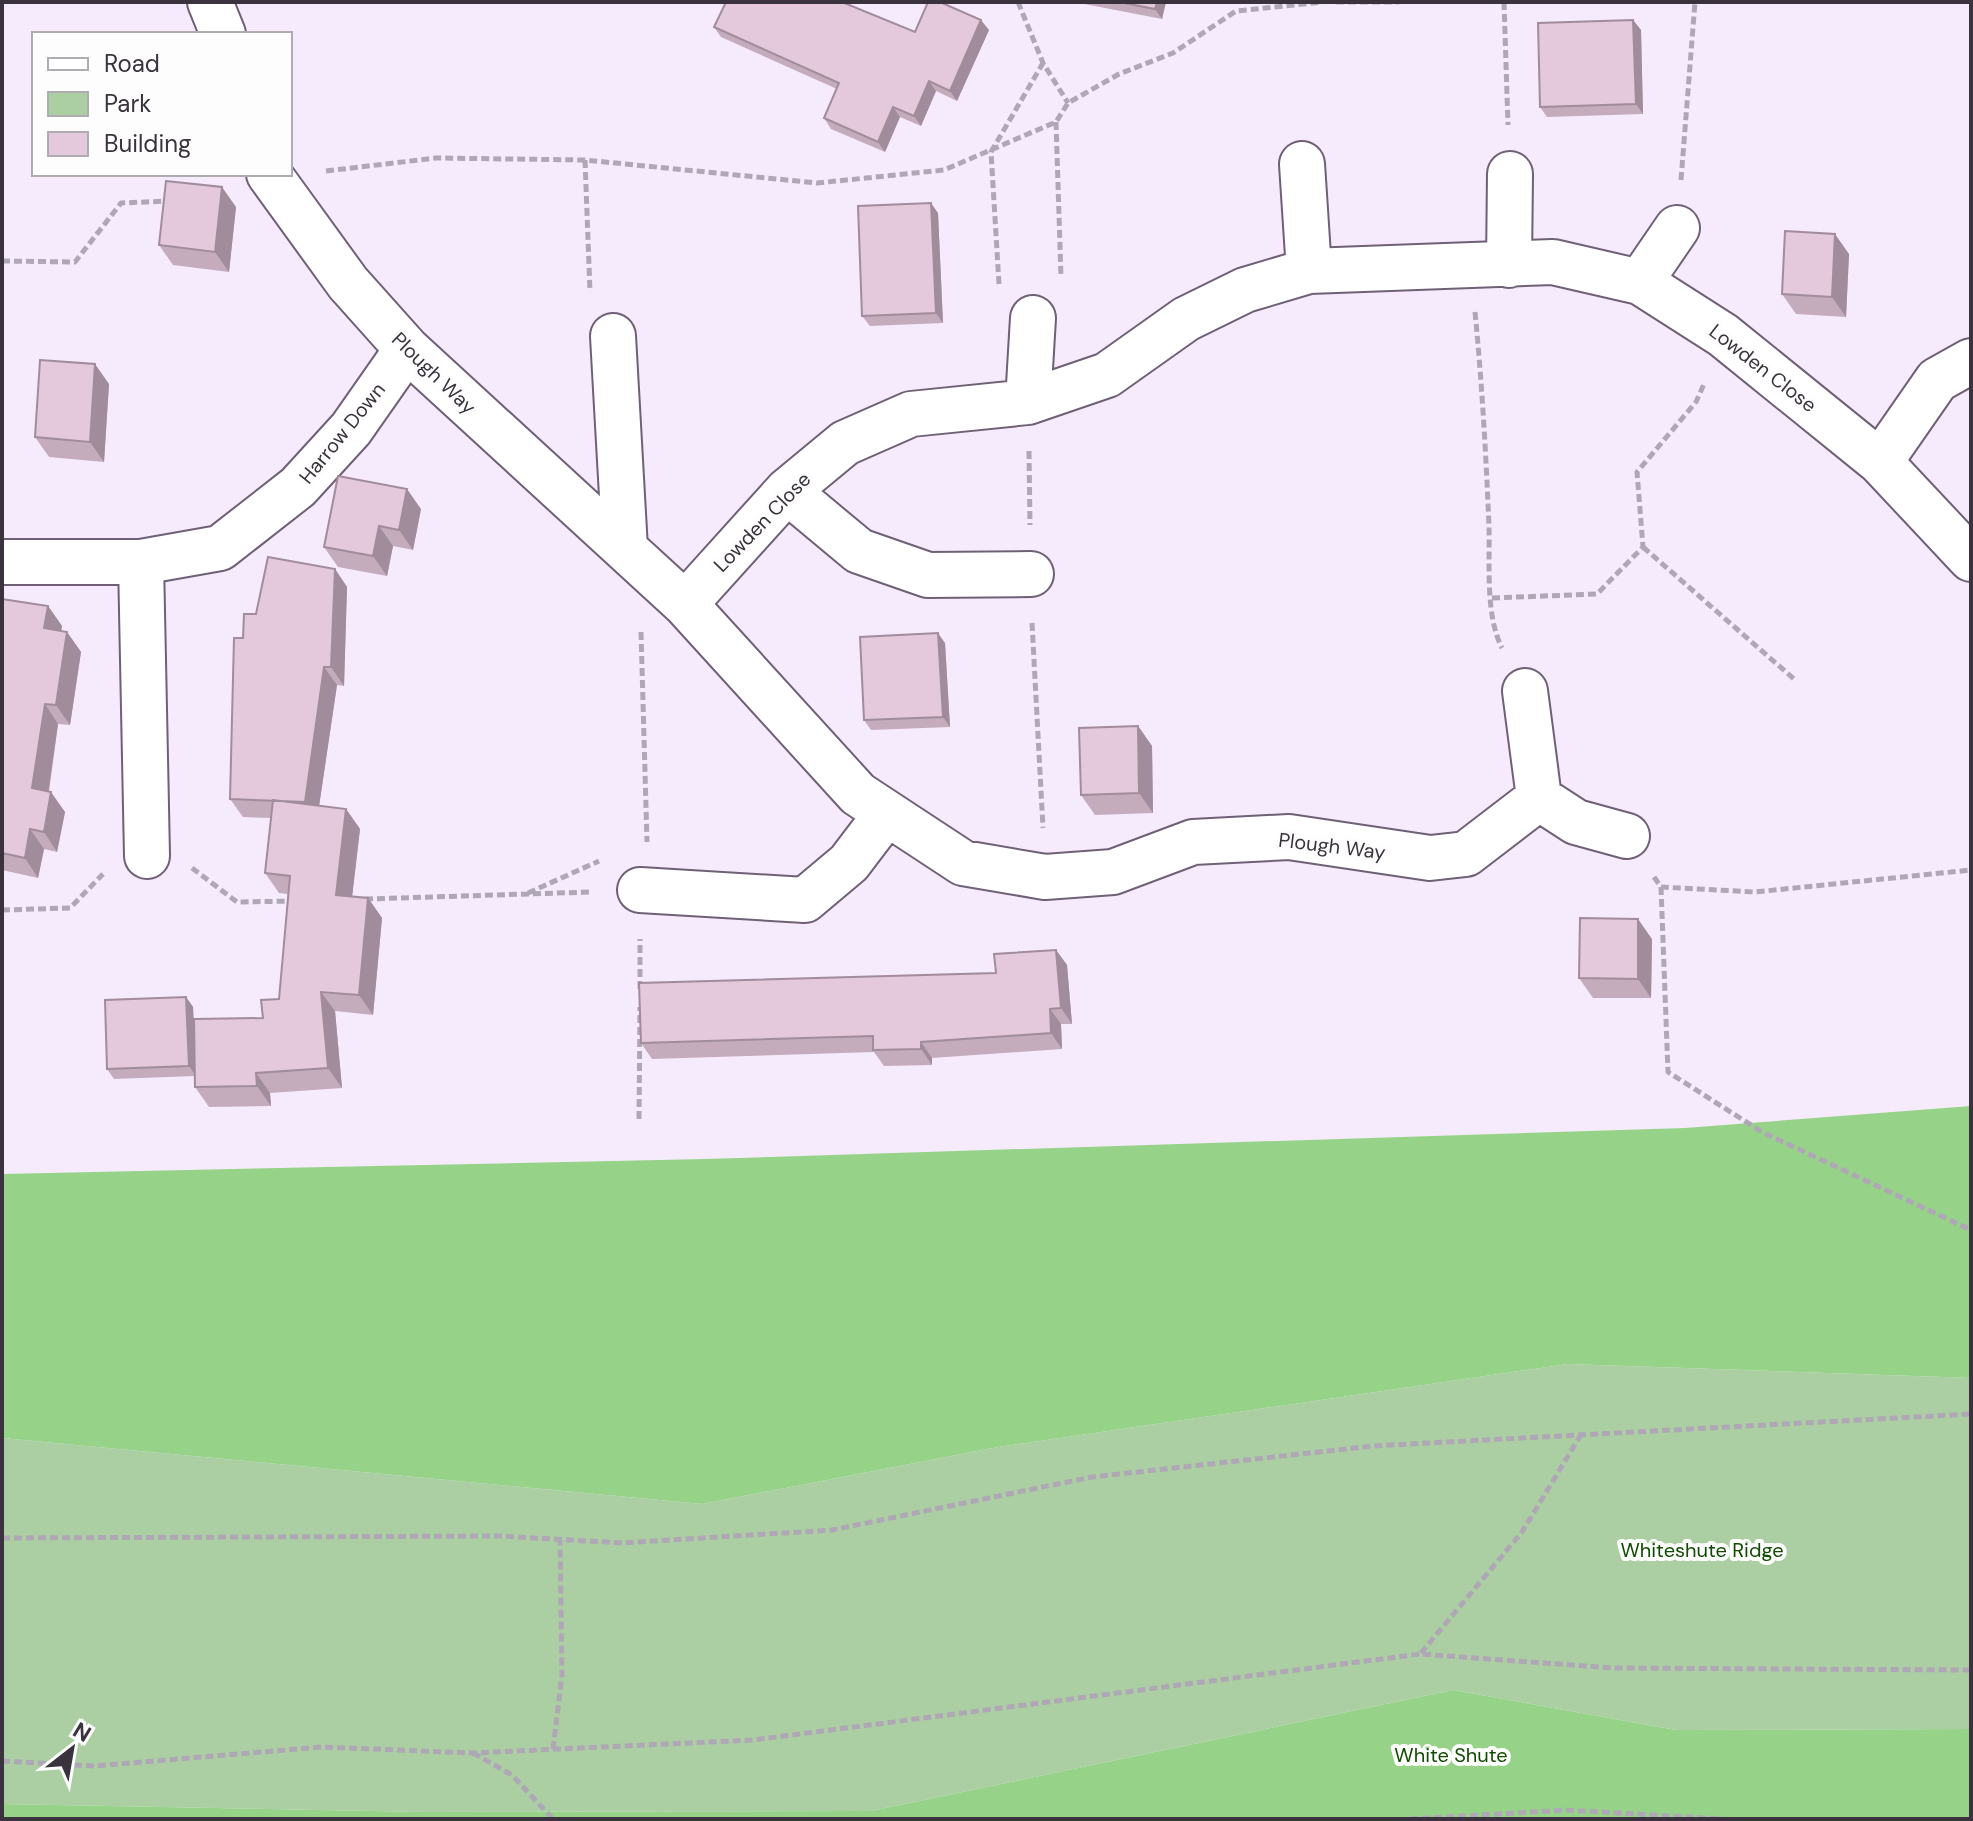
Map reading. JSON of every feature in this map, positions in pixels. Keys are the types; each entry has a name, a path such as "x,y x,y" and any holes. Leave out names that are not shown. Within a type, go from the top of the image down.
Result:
{"street":[{"path":"210,2 222,32"},
{"path":"1302,164 1309,271"},
{"path":"1490,265 1510,174"},
{"name":"Plough Way","path":"270,176 348,283 407,349 685,604 858,794 963,863 1045,877 1113,872 1193,842 1289,837 1430,858 1466,854 1539,798"},
{"path":"1640,282 1677,228"},
{"name":"Lowden Close","path":"685,604 787,491 845,443 911,414 1028,402 1107,375 1186,319 1245,290 1309,271 1553,262 1640,282 1723,335 1880,462 1971,559"},
{"path":"1028,402 1032,318"},
{"path":"613,336 625,549"},
{"name":"Harrow Down","path":"2,562 141,562 220,548 298,487 351,429 407,349"},
{"path":"1880,462 1937,380 1971,361"},
{"path":"787,491 859,551 928,575 1031,574"},
{"path":"141,562 148,858"},
{"path":"1525,691 1539,798 1576,822 1627,836"},
{"path":"640,890 805,900 849,863 887,813"}],"path":[{"path":"1018,2 1043,63 1068,103"},
{"path":"1032,318 1056,122 1068,103 1119,74 1173,53 1236,11 1323,2"},
{"path":"1336,2 1399,2"},
{"path":"1504,2 1510,174"},
{"path":"1677,228 1695,2"},
{"path":"1032,318 991,152 1043,63"},
{"path":"292,174 436,158 585,160 817,183 944,170 1056,122"},
{"path":"585,160 587,287 613,336"},
{"path":"2,261 75,262 121,203 177,201"},
{"path":"1490,265 1482,382 1492,598 1497,638 1525,691"},
{"path":"1723,335 1696,402 1637,472 1643,547 1794,679"},
{"path":"1028,402 1031,574 1045,877"},
{"path":"1492,598 1597,594 1643,547"},
{"path":"1627,836 1661,887 1668,1072 1762,1132 1971,1230"},
{"path":"634,846 648,840"},
{"path":"2,910 70,908 148,858 237,902 301,901"},
{"path":"524,895 606,858"},
{"path":"1661,887 1755,892 1971,870"},
{"path":"348,900 640,890"},
{"path":"2,1538 500,1536 622,1543 832,1530 1092,1477 1373,1446 1582,1432 1971,1414"},
{"path":"1420,1654 1522,1532 1582,1432"},
{"path":"553,1749 562,1675 560,1540"},
{"path":"2,1761 94,1766 321,1747 473,1753 753,1740 1420,1654 1613,1668 1971,1670"},
{"path":"473,1753 512,1775 553,1819"},
{"path":"1410,1819 1566,1810 1724,1819"}],"green space":[{"path":"1971,1106 1971,1378 1568,1364 998,1447 702,1504 2,1438 2,1174 705,1159 1685,1128"},
{"name":"Whiteshute Ridge","path":"1568,1364 1971,1378 1971,1729 1676,1730 1453,1690 871,1811 425,1812 2,1804 2,1438 702,1504 998,1447"},
{"name":"White Shute","path":"1453,1690 1676,1730 1971,1729 1971,1819 2,1819 2,1804 425,1812 871,1811"}],"building":[{"path":"726,2 842,2 915,32 928,2 940,2 981,20 950,91 929,81 914,116 893,107 878,142 824,118 839,83 714,27"},
{"path":"1119,2 1157,2 1155,9"},
{"path":"1633,20 1636,104 1540,107 1538,23"},
{"path":"166,181 222,187 215,252 159,245"},
{"path":"931,203 936,313 862,316 858,206"},
{"path":"1785,231 1835,234 1832,297 1782,294"},
{"path":"40,360 95,364 90,442 35,437"},
{"path":"338,476 407,489 399,530 379,526 373,556 324,547"},
{"path":"268,557 335,569 331,667 324,667 305,802 230,799 234,638 243,638 244,614 256,614"},
{"path":"2,599 48,606 44,628 67,632 56,705 45,704 32,788 51,792 44,832 30,829 25,858 2,853"},
{"path":"938,633 943,717 864,720 860,637"},
{"path":"1138,726 1139,793 1081,795 1079,728"},
{"path":"273,800 346,809 336,895 368,898 359,995 321,992 328,1068 256,1073 257,1086 195,1087 194,1019 263,1018 261,1000 279,999 290,876 265,873"},
{"path":"1580,918 1638,919 1638,979 1579,978"},
{"path":"1056,950 1061,1008 1050,1009 1051,1033 921,1042 921,1049 873,1050 873,1036 641,1043 639,983 996,973 994,954"},
{"path":"186,997 189,1066 107,1069 105,1000"}]}
